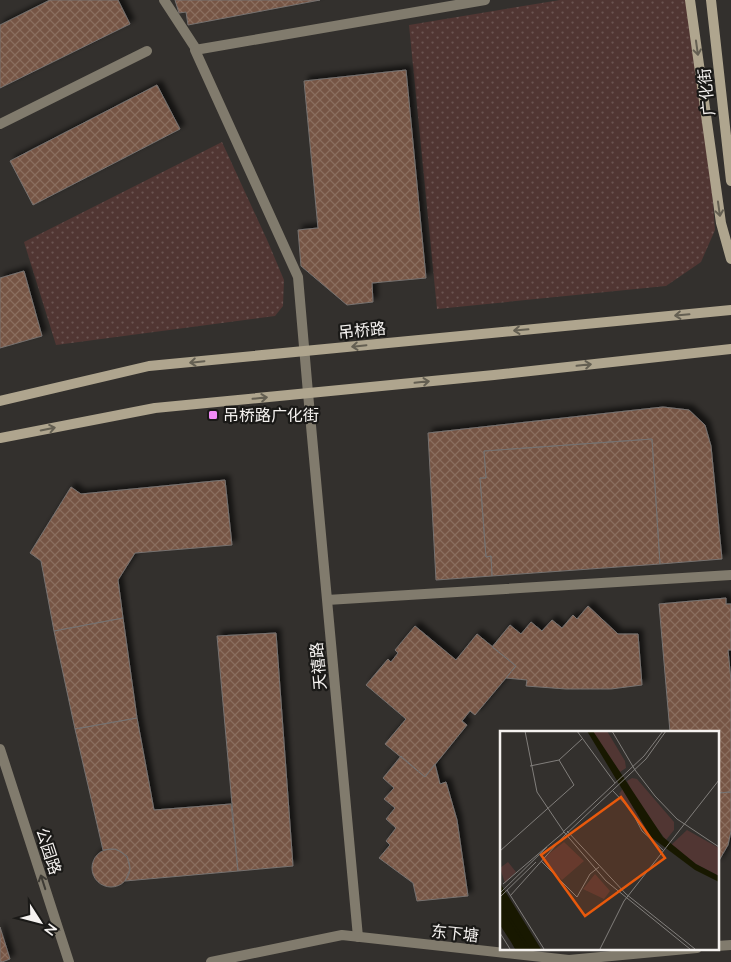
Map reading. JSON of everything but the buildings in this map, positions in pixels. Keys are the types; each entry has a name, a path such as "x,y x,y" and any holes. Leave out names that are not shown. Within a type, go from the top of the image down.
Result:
{"main road":[{"path":"690,0 721,223 731,259"},
{"name":"广化街","path":"711,0 731,181"},
{"name":"吊桥路","path":"0,401 149,366 731,310"},
{"path":"0,438 155,408 731,349"}],"street":[{"name":"天禧路","path":"164,0 196,50 298,277 358,937"},
{"path":"196,50 486,0"},
{"path":"0,124 147,52"},
{"path":"327,600 731,575"},
{"name":"公园路","path":"0,749 69,962"},
{"name":"东下塘","path":"211,962 342,935 569,960 676,950"},
{"path":"718,946 731,945"}],"shaded area":[{"path":"560,0 693,0 707,121 715,230 701,262 666,286 437,309 409,25"},
{"path":"222,142 284,280 283,306 275,316 56,345 24,242"}],"place":[{"name":"吊桥路广化街","path":"213,415"}]}
